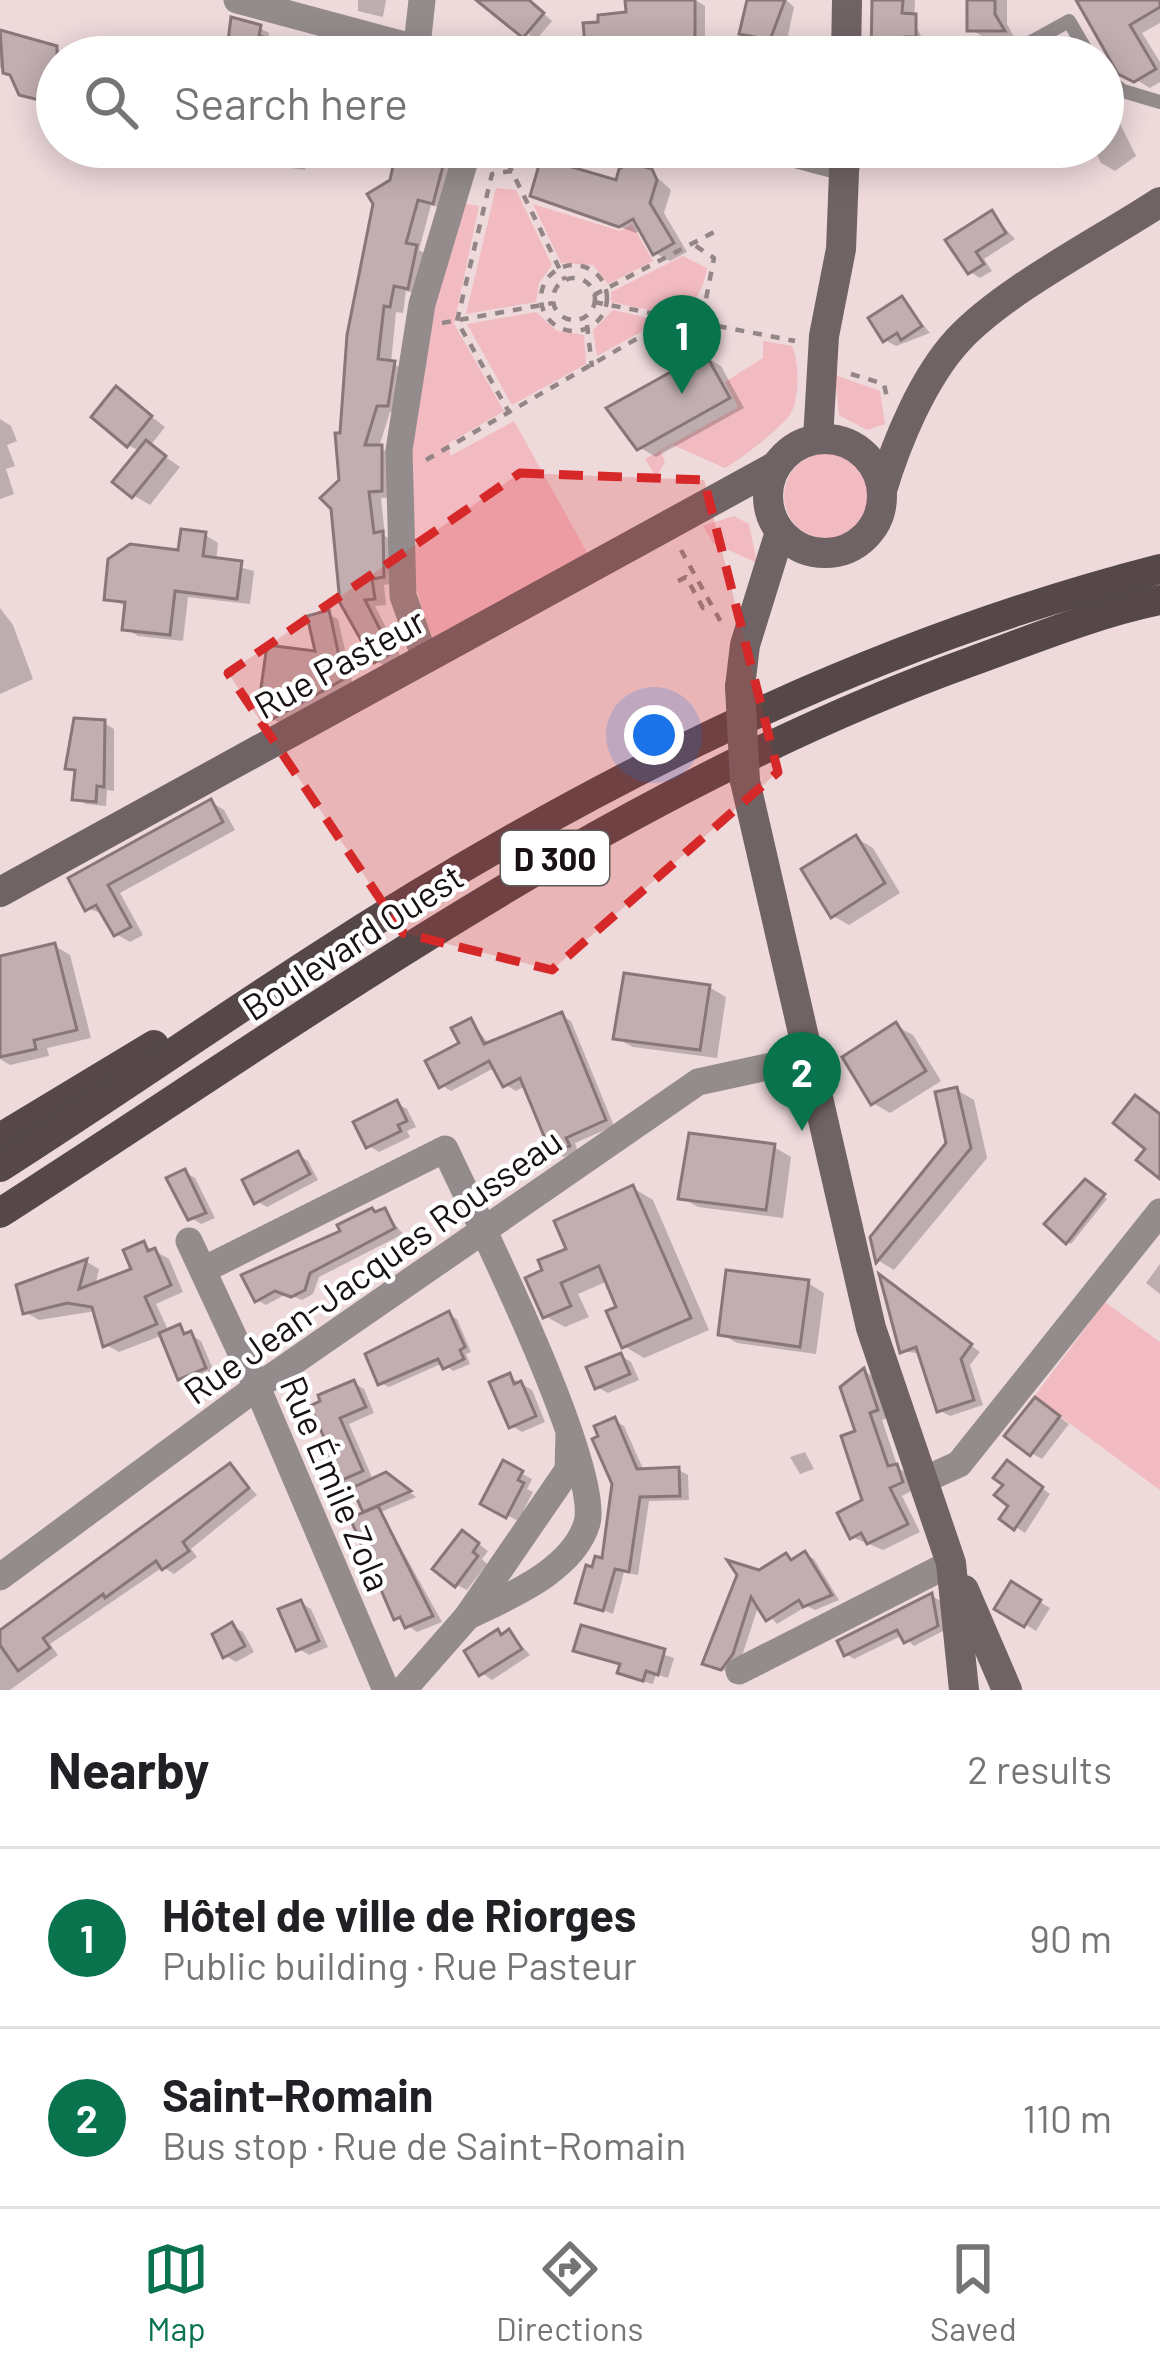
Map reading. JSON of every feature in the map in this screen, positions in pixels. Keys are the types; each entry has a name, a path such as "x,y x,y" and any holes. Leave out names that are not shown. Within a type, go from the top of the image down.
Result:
{"main road":[{"name":"Boulevard Ouest","path":"0,1167 313,960 662,758 789,697 917,647 1160,569"},
{"name":"Boulevard Ouest","path":"0,1213 596,832 723,764 848,706 1160,600"},
{"path":"0,1138 226,1002 313,960"},
{"path":"0,1224 55,1178"}],"street":[{"path":"418,36 422,0"},
{"path":"846,36 847,0"},
{"path":"244,1 379,36"},
{"path":"425,658 403,596 400,476 419,326 463,168"},
{"path":"818,439 820,364 842,249 845,168"},
{"path":"762,600 815,553 847,550 865,538 877,521 905,416 972,326 1160,202"},
{"path":"855,447 905,416"},
{"path":"882,490 876,470 855,447 818,439 799,445 776,466 768,488 775,522 762,600 741,674 745,781 871,1328 950,1563 1001,1688"},
{"name":"Rue Pasteur","path":"0,892 776,466"},
{"path":"715,497 730,496 815,553"},
{"name":"Rue Jean-Jacques Rousseau","path":"0,1577 257,1387 698,1082 808,1058"},
{"path":"202,1270 445,1149 568,1434 590,1503 586,1528 549,1570 466,1617"},
{"path":"924,1480 959,1465 1160,1213"},
{"name":"Rue Émile Zola","path":"189,1241 257,1387 386,1690"},
{"path":"403,1690 466,1617 568,1470 568,1434"},
{"path":"950,1563 964,1690"},
{"path":"739,1671 950,1563"},
{"path":"962,1642 1001,1688"}],"lane":[{"path":"1042,36 1069,21 1078,36"},
{"path":"1124,91 1160,102"}],"path":[{"path":"510,168 565,280"},
{"path":"509,412 457,321 492,174 512,171"},
{"path":"592,367 584,317 594,298 718,230"},
{"path":"400,476 706,299 713,258 693,244"},
{"path":"559,268 588,268 606,290 606,304 588,328 575,331 556,325 543,306 545,281 559,268"},
{"path":"584,317 563,317 554,304 556,287 565,280 583,280 594,298 606,304 796,341 801,359 884,384 905,416"},
{"path":"419,326 554,304"},
{"path":"666,524 711,603 741,674"},
{"path":"678,581 686,577 703,608 711,603"}],"highlighted area":[{"path":"520,473 704,480 778,772 552,970 403,933 228,673"}],"shaded area":[{"path":"496,188 516,190 552,265 539,283 536,302 466,314"},
{"path":"456,202 479,206 454,324 504,411 449,443 450,456 514,421 588,554 433,638 416,585 407,476 420,365"},
{"path":"533,204 620,231 632,224 653,261 608,284 593,265 561,263"},
{"path":"683,256 707,268 702,287 684,308 659,311 611,302 611,292"},
{"path":"613,310 661,321 597,356 593,330"},
{"path":"536,312 557,331 584,335 586,364 512,405 467,324"},
{"path":"763,341 792,346 797,389 787,419 725,468 673,445 661,452 665,462 656,477 645,459 738,407 725,382 763,358"},
{"path":"835,375 880,391 885,424 867,430 839,415"},
{"path":"827,453 858,465 870,496 858,527 827,539 796,527 784,496 796,465"},
{"path":"734,516 749,524 757,563 713,543 703,526"},
{"path":"1105,1302 1160,1342 1160,1490 1034,1397"}],"building":[{"path":"476,0 529,0 544,13 521,36"},
{"path":"625,0 695,0 695,36 584,36 583,23 598,22 598,15 626,12"},
{"path":"747,0 785,0 772,36 739,34"},
{"path":"872,0 903,0 902,13 916,14 916,36 871,36"},
{"path":"967,0 995,0 995,14 1005,31 967,31"},
{"path":"1076,0 1160,0 1160,7 1130,25 1156,69 1134,82 1124,77 1124,36 1096,36"},
{"path":"231,17 261,25 259,36 229,36"},
{"path":"0,30 36,40 36,99 19,95 10,75 3,73"},
{"path":"393,168 442,168 433,204 418,200 406,243 417,245 408,289 394,286 390,307 384,306 378,359 395,361 388,406 377,406 365,445 382,445 382,491 369,492 374,533 383,531 384,577 372,579 375,599 365,600 392,653 374,663 340,603 331,509 320,498 339,480 335,433 340,433 347,335 373,204 367,194 390,180"},
{"path":"538,168 575,168 616,180 621,168 652,169 657,180 650,203 674,243 653,255 633,219 619,227 530,196"},
{"path":"992,210 1006,233 976,252 984,264 968,274 945,240"},
{"path":"902,296 922,326 901,340 897,333 883,342 868,318"},
{"path":"705,353 730,398 637,450 606,408"},
{"path":"116,386 152,416 127,447 91,417"},
{"path":"146,440 166,456 132,498 112,482"},
{"path":"181,529 206,532 203,556 242,561 237,599 175,591 170,635 122,630 125,602 104,600 108,559 130,544 178,550"},
{"path":"329,610 344,679 269,721 259,702 267,645 315,651 307,616"},
{"path":"74,718 105,720 104,787 97,786 96,802 72,800 75,770 65,769"},
{"path":"211,799 223,822 108,885 131,927 114,936 96,905 85,911 68,878"},
{"path":"856,835 885,883 831,918 801,869"},
{"path":"55,943 77,1030 34,1040 36,1049 0,1057 0,956"},
{"path":"624,973 710,985 700,1050 613,1039"},
{"path":"562,1012 606,1120 566,1138 570,1146 551,1153 520,1078 503,1087 489,1061 439,1088 425,1061 459,1043 451,1028 471,1018 484,1044"},
{"path":"896,1022 926,1071 871,1105 842,1057"},
{"path":"957,1087 971,1148 876,1263 870,1237 946,1143 935,1092"},
{"path":"1135,1095 1160,1114 1160,1179 1136,1160 1145,1149 1113,1123"},
{"path":"397,1100 407,1121 398,1125 401,1131 366,1148 353,1122"},
{"path":"689,1133 775,1144 766,1210 678,1199"},
{"path":"298,1151 310,1174 254,1204 242,1180"},
{"path":"185,1169 206,1213 188,1220 166,1178"},
{"path":"1085,1179 1105,1194 1066,1244 1044,1224"},
{"path":"633,1185 691,1318 622,1348 606,1311 616,1307 599,1266 561,1283 571,1306 543,1318 525,1278 542,1270 538,1260 566,1249 554,1221"},
{"path":"372,1208 375,1212 385,1208 395,1228 310,1273 305,1290 291,1297 275,1291 255,1302 241,1275 340,1231 337,1225"},
{"path":"144,1241 148,1251 155,1248 171,1285 145,1297 157,1324 103,1347 92,1307 67,1303 23,1314 16,1285 87,1259 79,1289 131,1269 123,1250"},
{"path":"726,1270 809,1280 800,1347 718,1335"},
{"path":"879,1274 972,1344 961,1359 974,1400 937,1412 916,1347 900,1353"},
{"path":"449,1311 465,1347 460,1350 464,1359 443,1369 438,1359 378,1385 365,1354"},
{"path":"180,1324 184,1334 191,1331 206,1368 178,1380 159,1333"},
{"path":"621,1353 630,1374 595,1389 586,1367"},
{"path":"864,1368 878,1410 870,1413 888,1466 897,1464 903,1482 890,1488 908,1524 867,1544 861,1533 850,1539 837,1513 862,1500 841,1436 855,1431 840,1387"},
{"path":"510,1373 514,1384 521,1381 536,1416 509,1428 489,1382"},
{"path":"354,1380 366,1407 340,1418 363,1471 335,1483 322,1454 330,1451 310,1406 320,1401 318,1395"},
{"path":"1035,1397 1060,1416 1030,1456 1004,1436"},
{"path":"615,1417 637,1469 679,1467 680,1496 640,1497 629,1572 615,1569 603,1611 575,1603 586,1565 592,1567 595,1556 602,1558 612,1484 592,1439 598,1436 594,1426"},
{"path":"503,1460 523,1471 518,1480 524,1483 506,1518 480,1504"},
{"path":"1007,1460 1043,1487 1014,1530 999,1519 1008,1506 994,1495 1003,1485 993,1478"},
{"path":"230,1463 249,1488 183,1542 189,1551 162,1570 156,1561 105,1598 103,1594 43,1638 50,1648 18,1671 0,1645 0,1630"},
{"path":"386,1472 411,1491 363,1512 352,1488"},
{"path":"378,1506 433,1616 405,1628 400,1617 394,1620 350,1518"},
{"path":"462,1530 479,1543 473,1552 478,1556 455,1587 432,1569"},
{"path":"805,1551 832,1595 803,1607 799,1600 766,1621 751,1597 733,1654 721,1670 702,1664 737,1575 727,1560 759,1570 786,1553 791,1560"},
{"path":"1011,1581 1041,1600 1024,1627 994,1609"},
{"path":"932,1593 938,1626 904,1643 897,1630 844,1656 837,1641"},
{"path":"301,1600 319,1641 296,1651 278,1609"},
{"path":"232,1622 245,1646 223,1658 212,1634"},
{"path":"581,1625 665,1649 658,1675 646,1671 643,1681 617,1673 620,1664 573,1651"},
{"path":"498,1629 501,1635 509,1629 522,1649 479,1676 464,1651"}],"place":[{"name":"Hôtel de ville de Riorges","path":"682,394"},
{"name":"Saint-Romain","path":"802,1131"}]}
